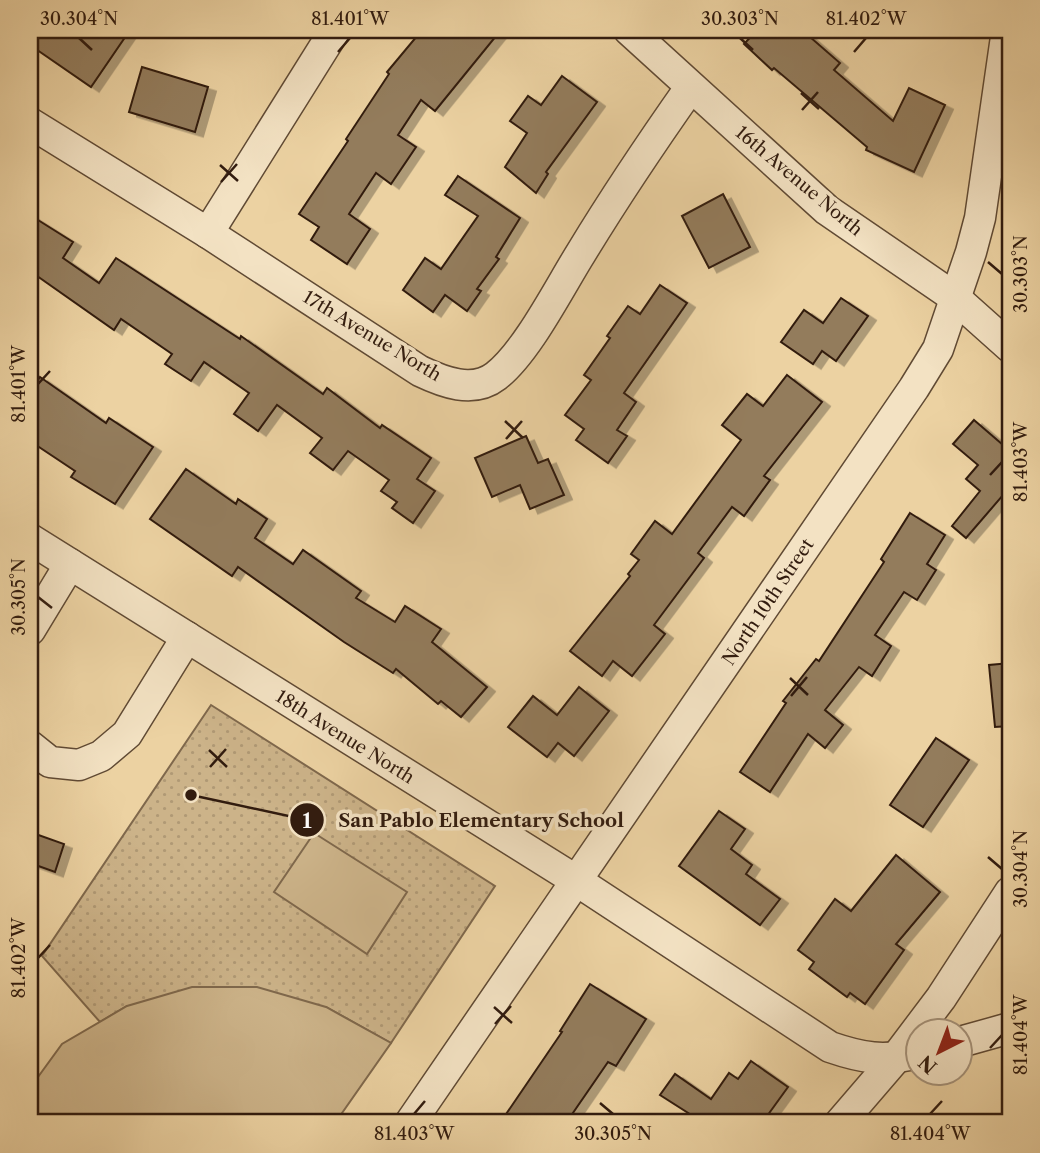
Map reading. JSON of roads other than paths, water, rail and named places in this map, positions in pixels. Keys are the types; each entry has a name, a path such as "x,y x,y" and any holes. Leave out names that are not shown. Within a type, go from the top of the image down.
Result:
{"street":[{"path":"208,233 335,30"},
{"name":"16th Avenue North","path":"629,30 827,210 954,297 1010,347"},
{"name":"North 10th Street","path":"410,1123 914,388 937,349 971,253 980,218 1007,30"},
{"name":"17th Avenue North","path":"30,123 421,370 441,381 469,386 495,377 522,348 622,186 690,88"},
{"name":"18th Avenue North","path":"30,539 577,881 830,1047 859,1057 904,1056"},
{"path":"30,630 70,564"},
{"path":"30,746 50,762 79,765 102,756 127,734 187,637"},
{"path":"930,1016 1010,892"},
{"path":"974,1038 1010,1028"},
{"path":"840,1123 904,1058"}],"place":[{"name":"San Pablo Elementary School","path":"191,795"}]}
